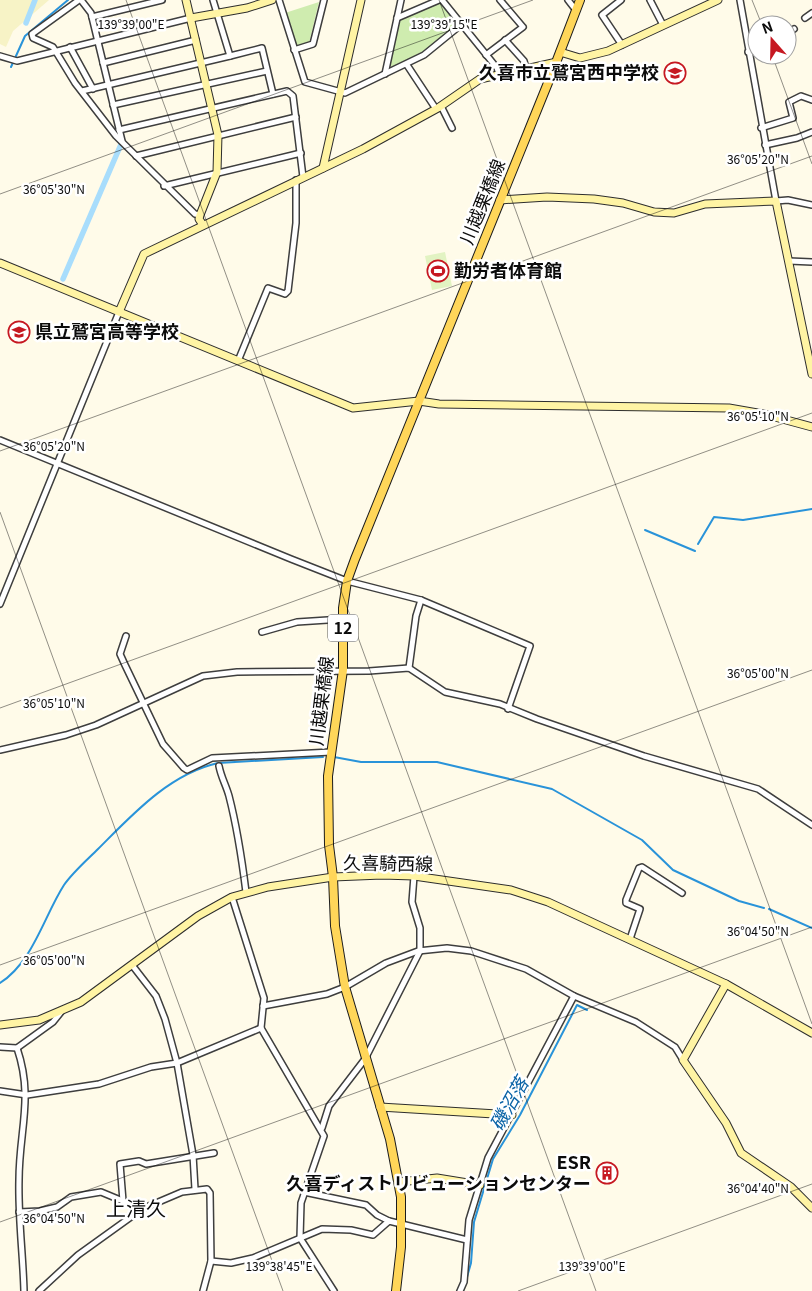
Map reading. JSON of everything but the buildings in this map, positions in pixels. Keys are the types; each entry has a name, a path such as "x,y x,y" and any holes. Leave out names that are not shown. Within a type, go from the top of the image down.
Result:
{"main road":[{"name":"川越栗橋線","path":"396,1291 401,1224 399,1182 390,1139 345,987 334,926 333,878 327,808 330,752 343,670 343,619 347,581 557,62 575,9 580,0"}],"street":[{"path":"122,142 92,17 80,0 32,34 33,38 56,50 82,91 122,142 164,186 195,214 200,215"},
{"path":"92,17 162,0"},
{"path":"186,0 213,108 218,136 217,172 200,215 203,225"},
{"path":"213,0 230,56"},
{"path":"245,0 247,8"},
{"path":"0,56 17,61 98,39 190,18 247,8 272,0"},
{"path":"279,0 306,82 341,92 351,91 424,55 462,24"},
{"path":"294,50 313,44 324,0"},
{"path":"323,168 330,128 341,92 361,0"},
{"path":"385,74 401,0"},
{"path":"397,18 440,0 462,24 499,74"},
{"path":"486,55 523,27 500,0"},
{"path":"568,0 575,9"},
{"path":"620,0 602,15 622,45"},
{"path":"651,0 663,25"},
{"path":"560,52 580,58 622,45 718,0"},
{"path":"740,0 747,46"},
{"path":"804,18 812,13"},
{"path":"103,63 196,40"},
{"path":"505,40 524,61 526,68"},
{"path":"70,47 93,89"},
{"path":"82,91 262,48 273,94"},
{"path":"0,604 142,256 363,149 439,108 477,80 557,62"},
{"path":"406,65 452,128"},
{"path":"750,65 764,145 812,374"},
{"path":"113,105 268,71"},
{"path":"119,130 286,91 293,96 302,153 288,291 285,294 268,288 238,361"},
{"path":"761,128 792,118 789,102 801,96 812,100"},
{"path":"136,156 296,117"},
{"path":"764,145 800,137 812,132"},
{"path":"164,186 302,153"},
{"path":"500,200 547,197 594,199 623,203 654,212 674,212 705,204 788,200 812,205"},
{"path":"789,261 812,262"},
{"path":"0,263 353,408 419,401 458,405 728,408 764,414 812,426"},
{"path":"0,440 347,581 421,600 530,646 508,708"},
{"path":"408,668 416,616 421,600"},
{"path":"262,632 297,622 343,619"},
{"path":"126,636 120,654 163,744 187,770 212,758 330,752"},
{"path":"0,750 66,735 96,725 203,676 237,672 408,668 445,692 500,704 658,760 758,789 812,825"},
{"path":"219,766 222,781 229,794 242,856 246,892"},
{"path":"630,939 640,909 626,903 626,900 639,868 642,866 682,894"},
{"path":"322,1128 329,1106 365,1059 420,951 420,928 412,902 414,876"},
{"name":"久喜騎西線","path":"0,1025 39,1020 81,1002 198,916 232,897 246,892 333,878 414,876 511,890 548,902 726,984 812,1032"},
{"path":"232,897 264,998 261,1028 322,1128 324,1136 301,1203 300,1238 334,1291"},
{"path":"263,1006 326,994 345,987 386,963 420,951 447,948 471,951 526,969 574,996 636,1022 675,1047 726,1123 741,1153 791,1188 812,1208"},
{"path":"132,965 156,996 177,1063 194,1155 195,1189"},
{"path":"683,1060 726,984"},
{"path":"460,1291 464,1282 470,1220 488,1158 574,996"},
{"path":"0,1047 16,1048 53,1022 61,1012"},
{"path":"0,1091 27,1095 100,1084 151,1068 177,1063 261,1028"},
{"path":"16,1048 24,1070 27,1095 18,1178 24,1291"},
{"path":"380,1108 512,1115"},
{"path":"123,1201 120,1164 139,1162 146,1164 214,1153"},
{"path":"399,1182 437,1178 480,1186"},
{"path":"38,1291 78,1255 142,1209 164,1198 195,1189 207,1189 210,1193 211,1261 203,1291"},
{"path":"19,1212 57,1208 71,1197 101,1192 142,1209"},
{"path":"304,1192 366,1205 377,1215 389,1221 467,1240"},
{"path":"211,1261 231,1263 247,1260 322,1229 351,1230 373,1235 389,1221"}],"shaded area":[{"path":"0,0 49,0 13,31 6,47 0,44"}],"green space":[{"path":"441,1 458,24 422,53 388,69 398,19"},
{"path":"319,2 309,43 295,47 285,13"},
{"name":"勤労者体育館","path":"445,252 452,286 432,290 425,256"}],"waterway":[{"path":"26,23 35,0"},
{"path":"11,67 25,36 68,0"},
{"path":"63,279 122,142"},
{"path":"698,544 714,517 743,520 812,509"},
{"path":"645,530 695,551"},
{"path":"0,983 21,963 37,938 57,897 72,875 124,823 167,786 200,768 218,763 323,757"},
{"path":"334,757 361,762 437,762 552,789 642,840 673,870 739,901 764,908"},
{"path":"769,909 812,928"},
{"name":"磯沼落","path":"463,1291 471,1263 474,1222 493,1159 520,1115 577,1005 587,1010"}],"place":[{"name":"久喜市立鷲宮西中学校","path":"675,73"},
{"name":"勤労者体育館","path":"438,271"},
{"name":"県立鷲宮高等学校","path":"19,332"},
{"name":"ESR 久喜ディストリビューションセンター","path":"607,1173"}],"district":[{"name":"上清久","path":"136,1209"}]}
